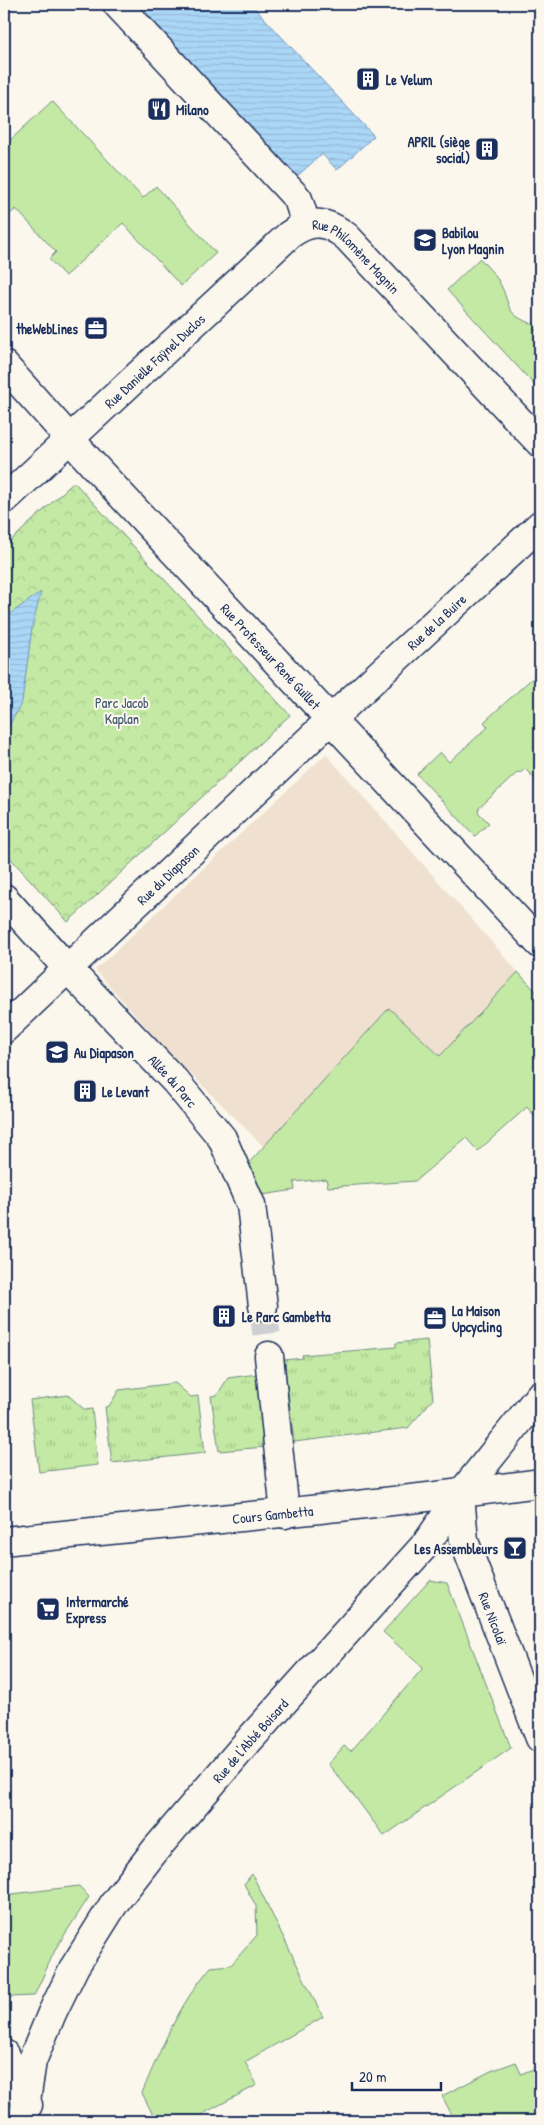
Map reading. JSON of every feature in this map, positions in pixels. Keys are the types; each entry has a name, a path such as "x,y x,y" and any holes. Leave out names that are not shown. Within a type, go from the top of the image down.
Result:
{"street":[{"name":"Rue Philomène Magnin","path":"117,4 298,199 306,224 330,225 347,237 540,443"},
{"name":"Rue Danielle Faÿnel Duclos","path":"4,500 289,234 306,224"},
{"name":"Rue Professeur René Guillet","path":"4,365 540,944"},
{"name":"Rue de la Buire","path":"332,719 540,525"},
{"name":"Rue du Diapason","path":"4,1029 332,719"},
{"name":"Allée du Parc","path":"4,898 68,969 175,1081 222,1138 251,1205 263,1306"},
{"path":"268,1356 285,1514"},
{"name":"Rue de l'Abbé Boisard","path":"29,2115 32,2061 74,1966 115,1902 156,1849 250,1739 426,1544 460,1495 540,1395"},
{"name":"Cours Gambetta","path":"4,1541 285,1514 460,1495 540,1483"},
{"name":"Rue Nicolaï","path":"460,1495 464,1542 540,1738"},
{"path":"4,2054 29,2115"}],"shaded area":[{"path":"326,754 518,972 440,1056 389,1008 264,1147 165,1048 95,970"}],"green space":[{"path":"52,101 143,198 156,186 216,253 181,286 123,223 65,276 49,259 56,252 16,209 4,219 4,146"},
{"path":"480,258 498,280 512,312 524,321 535,325 534,330 540,331 540,391 447,290"},
{"name":"Parc Jacob Kaplan","path":"74,482 290,715 68,922 4,851 4,547"},
{"path":"540,671 540,784 525,769 520,773 518,772 479,808 478,812 489,823 475,836 417,774 440,752 449,762 488,727 484,722"},
{"path":"518,972 540,996 540,1107 534,1116 527,1107 478,1151 466,1138 415,1181 328,1187 326,1179 294,1182 295,1190 262,1195 247,1165 389,1008 440,1056"},
{"path":"427,1340 433,1399 408,1428 294,1442 284,1360 303,1358 302,1355 396,1347 396,1343"},
{"path":"257,1374 265,1447 219,1451 211,1396 217,1395 228,1378"},
{"path":"175,1383 191,1397 198,1396 205,1453 112,1463 105,1407 109,1406 119,1390"},
{"path":"68,1395 85,1410 92,1409 98,1465 39,1472 30,1400"},
{"path":"430,1580 447,1583 511,1748 384,1836 328,1764 344,1746 351,1751 423,1668 383,1632"},
{"path":"252,1874 323,2017 245,2062 257,2085 197,2117 199,2121 156,2121 142,2093 180,2011 211,1967 231,1965 257,1935 256,1906 244,1884"},
{"path":"79,1886 89,1897 56,1948 34,1996 8,1997 4,1987 4,1895"},
{"path":"516,2062 521,2074 540,2066 540,2120 455,2121 442,2096 491,2071"}],"water":[{"path":"137,4 251,4 374,136 337,170 322,154 295,178"},
{"path":"41,592 32,628 22,702 4,735 4,618"}],"tunnel":[{"path":"263,1306 269,1356"}],"place":[{"name":"Le Velum","path":"368,79"},
{"name":"Milano","path":"159,109"},
{"name":"APRIL (siège social)","path":"487,149"},
{"name":"Babilou Lyon Magnin","path":"425,240"},
{"name":"theWebLines","path":"96,328"},
{"name":"Au Diapason","path":"57,1052"},
{"name":"Le Levant","path":"85,1091"},
{"name":"Le Parc Gambetta","path":"224,1316"},
{"name":"La Maison Upcycling","path":"435,1318"},
{"name":"Les Assembleurs","path":"515,1548"},
{"name":"Intermarché Express","path":"48,1609"}]}
